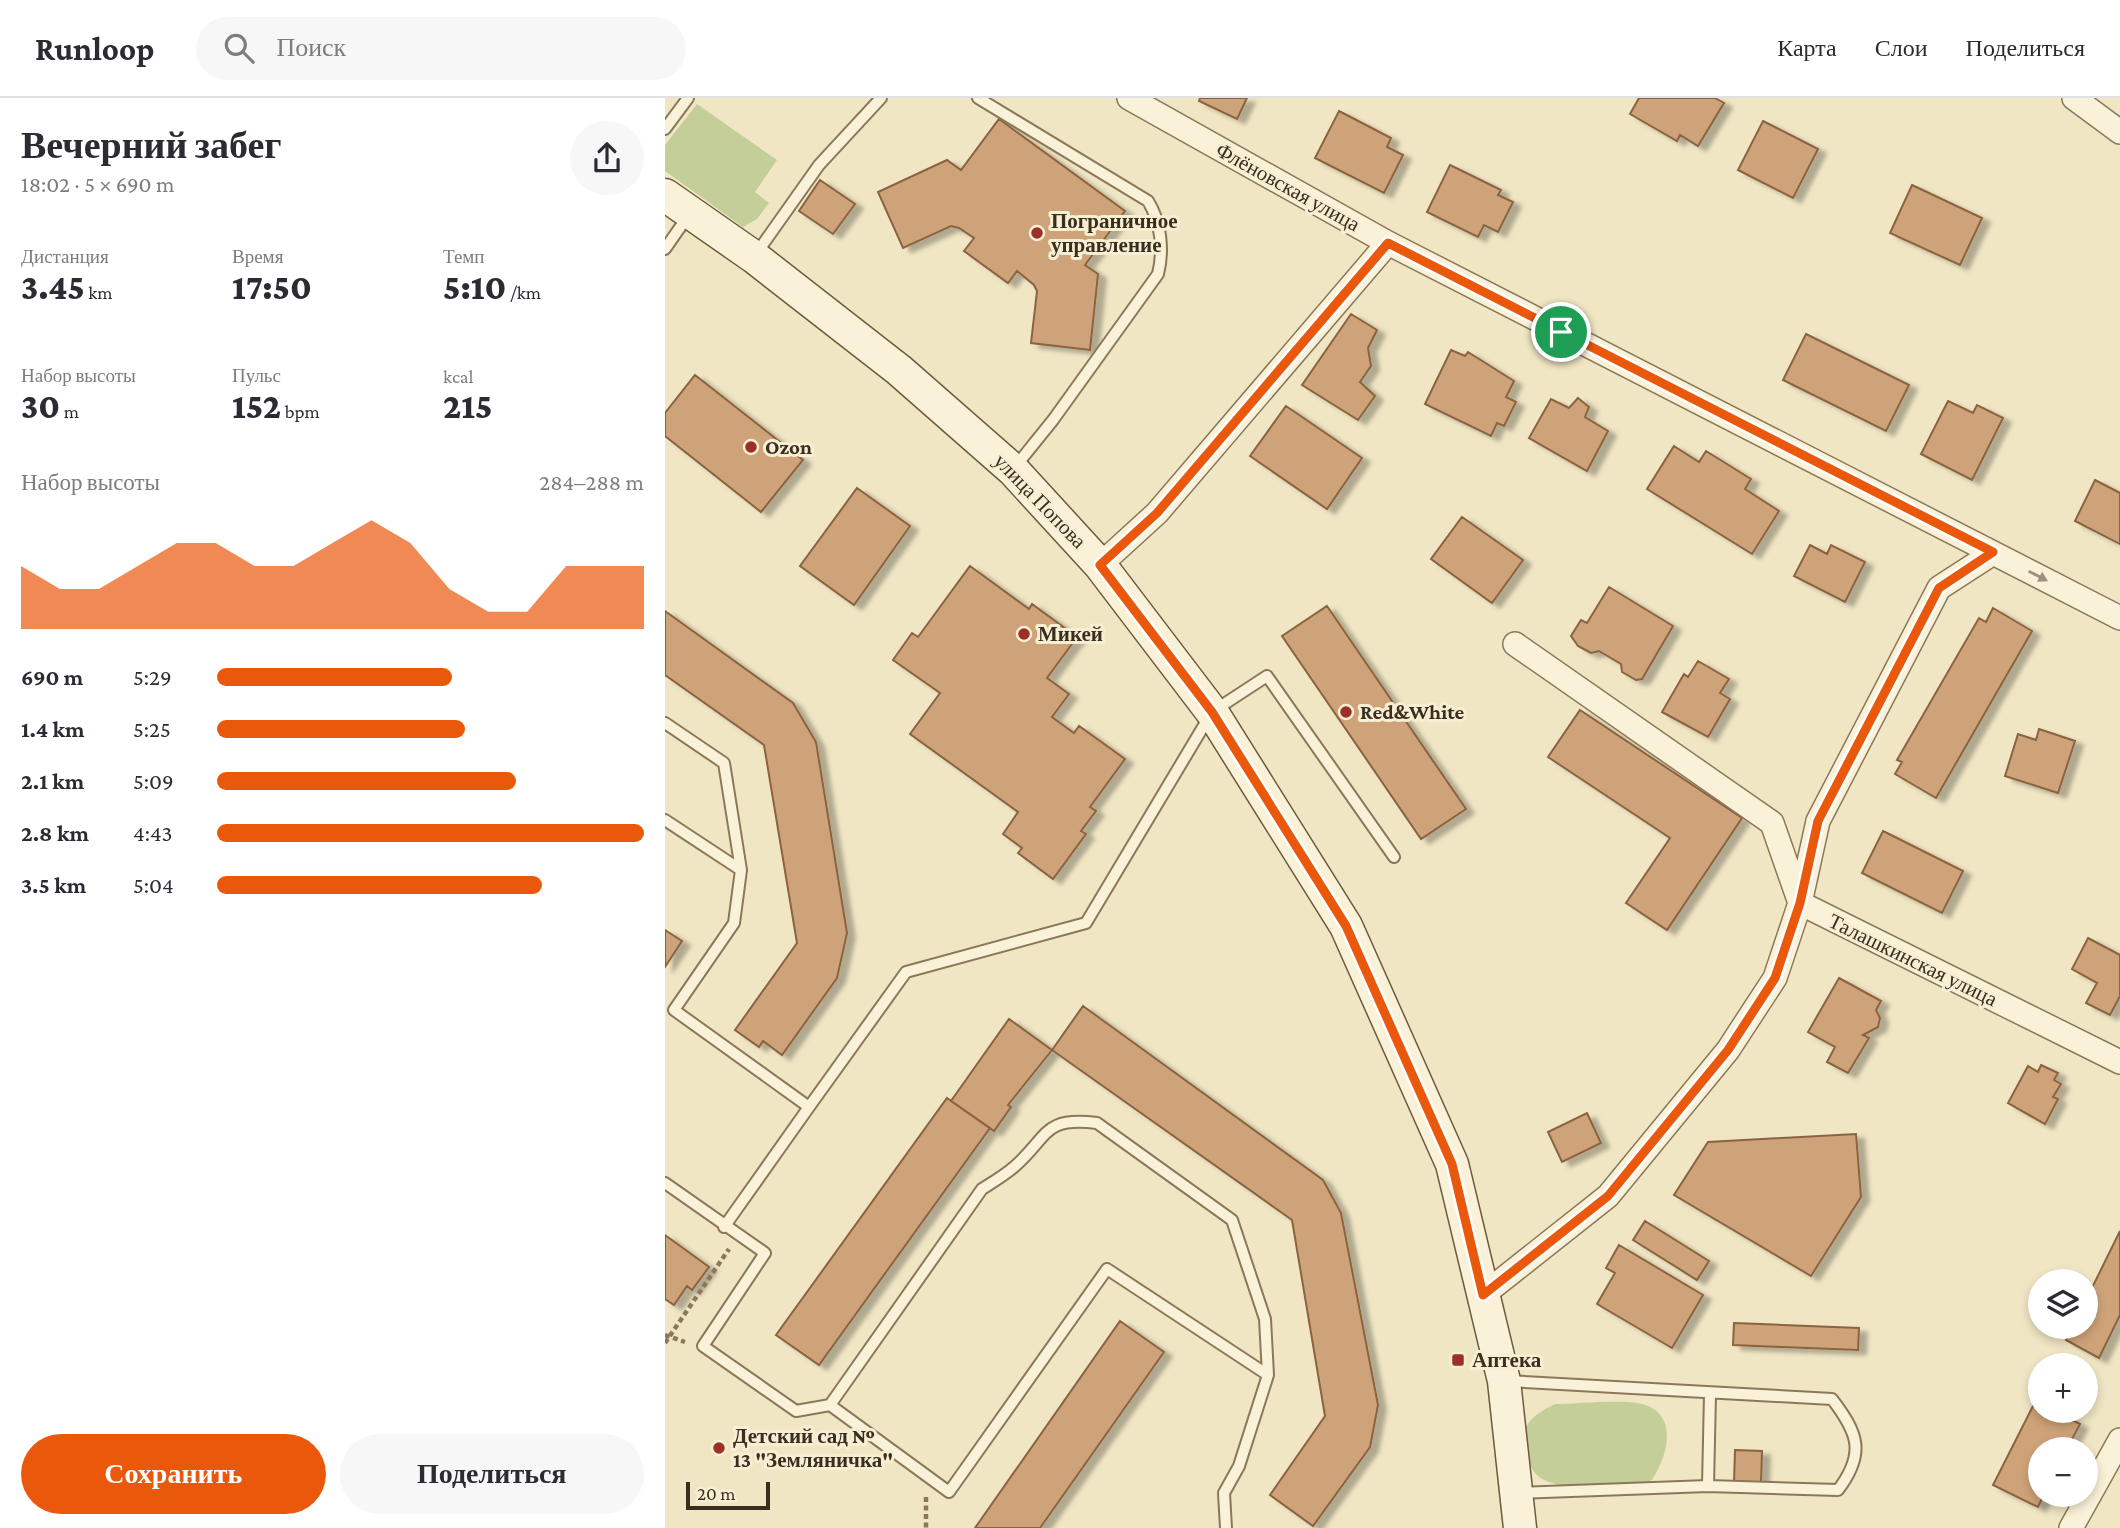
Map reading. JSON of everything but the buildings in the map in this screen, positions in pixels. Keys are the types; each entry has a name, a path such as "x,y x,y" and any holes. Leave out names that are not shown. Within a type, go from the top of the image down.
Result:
{"street":[{"name":"Флёновская улица","path":"1129,98 1388,243 2120,618"},
{"path":"2074,98 2120,132"},
{"name":"улица Попова","path":"677,204 754,257 899,370 1013,470 1100,565 1212,712 1346,926 1452,1164 1504,1381 1520,1528"},
{"path":"1100,565 1157,513 1388,243"},
{"path":"1483,1295 1608,1196 1728,1050 1775,978 1800,903 1818,821 1939,588 1993,552"},
{"path":"1515,644 1773,823 1800,903"},
{"name":"Талашкинская улица","path":"1800,903 2120,1062"},
{"path":"2071,1528 2120,1440"}],"lane":[{"path":"665,129 688,98"},
{"path":"754,257 819,165 881,98"},
{"path":"978,98 1148,201 1156,214 1163,256 1158,274 1053,420 1013,470"},
{"path":"665,249 677,204"},
{"path":"724,1227 906,971 1086,923 1212,712 1267,676 1394,857"},
{"path":"665,723 724,763 741,870 734,923 674,1010 809,1107"},
{"path":"665,820 741,870"},
{"path":"665,1183 724,1227 765,1253 703,1346 796,1411 830,1405 982,1189 1015,1167 1051,1127 1071,1120 1097,1123 1233,1220 1265,1319 1268,1375 1239,1466 1224,1493 1226,1528"},
{"path":"830,1405 949,1492 1107,1269 1268,1375"},
{"path":"1504,1381 1832,1399 1852,1425 1857,1450 1851,1473 1838,1490 1708,1486 1517,1493"},
{"path":"1708,1486 1710,1394"}],"path":[{"path":"665,1343 738,1236"}],"green space":[{"path":"697,104 777,160 755,192 769,203 757,219 743,227 665,171 665,145"},
{"path":"1623,1402 1642,1404 1654,1409 1662,1418 1667,1440 1655,1476 1648,1485 1581,1487 1556,1484 1539,1477 1527,1459 1523,1436 1532,1419 1555,1404"}],"place":[{"name":"Пограничное управление","path":"1037,233"},
{"name":"Ozon","path":"751,447"},
{"name":"Микей","path":"1024,634"},
{"name":"Red&White","path":"1346,712"},
{"name":"Аптека","path":"1458,1360"},
{"name":"Детский сад № 13 \"Земляничка\"","path":"719,1448"}],"route":[{"path":"1388,243 1561,332 1993,552 1939,588 1818,821 1800,903 1775,978 1728,1050 1608,1196 1483,1295 1452,1164 1346,926 1212,712 1100,565 1157,513 1388,243"}]}
